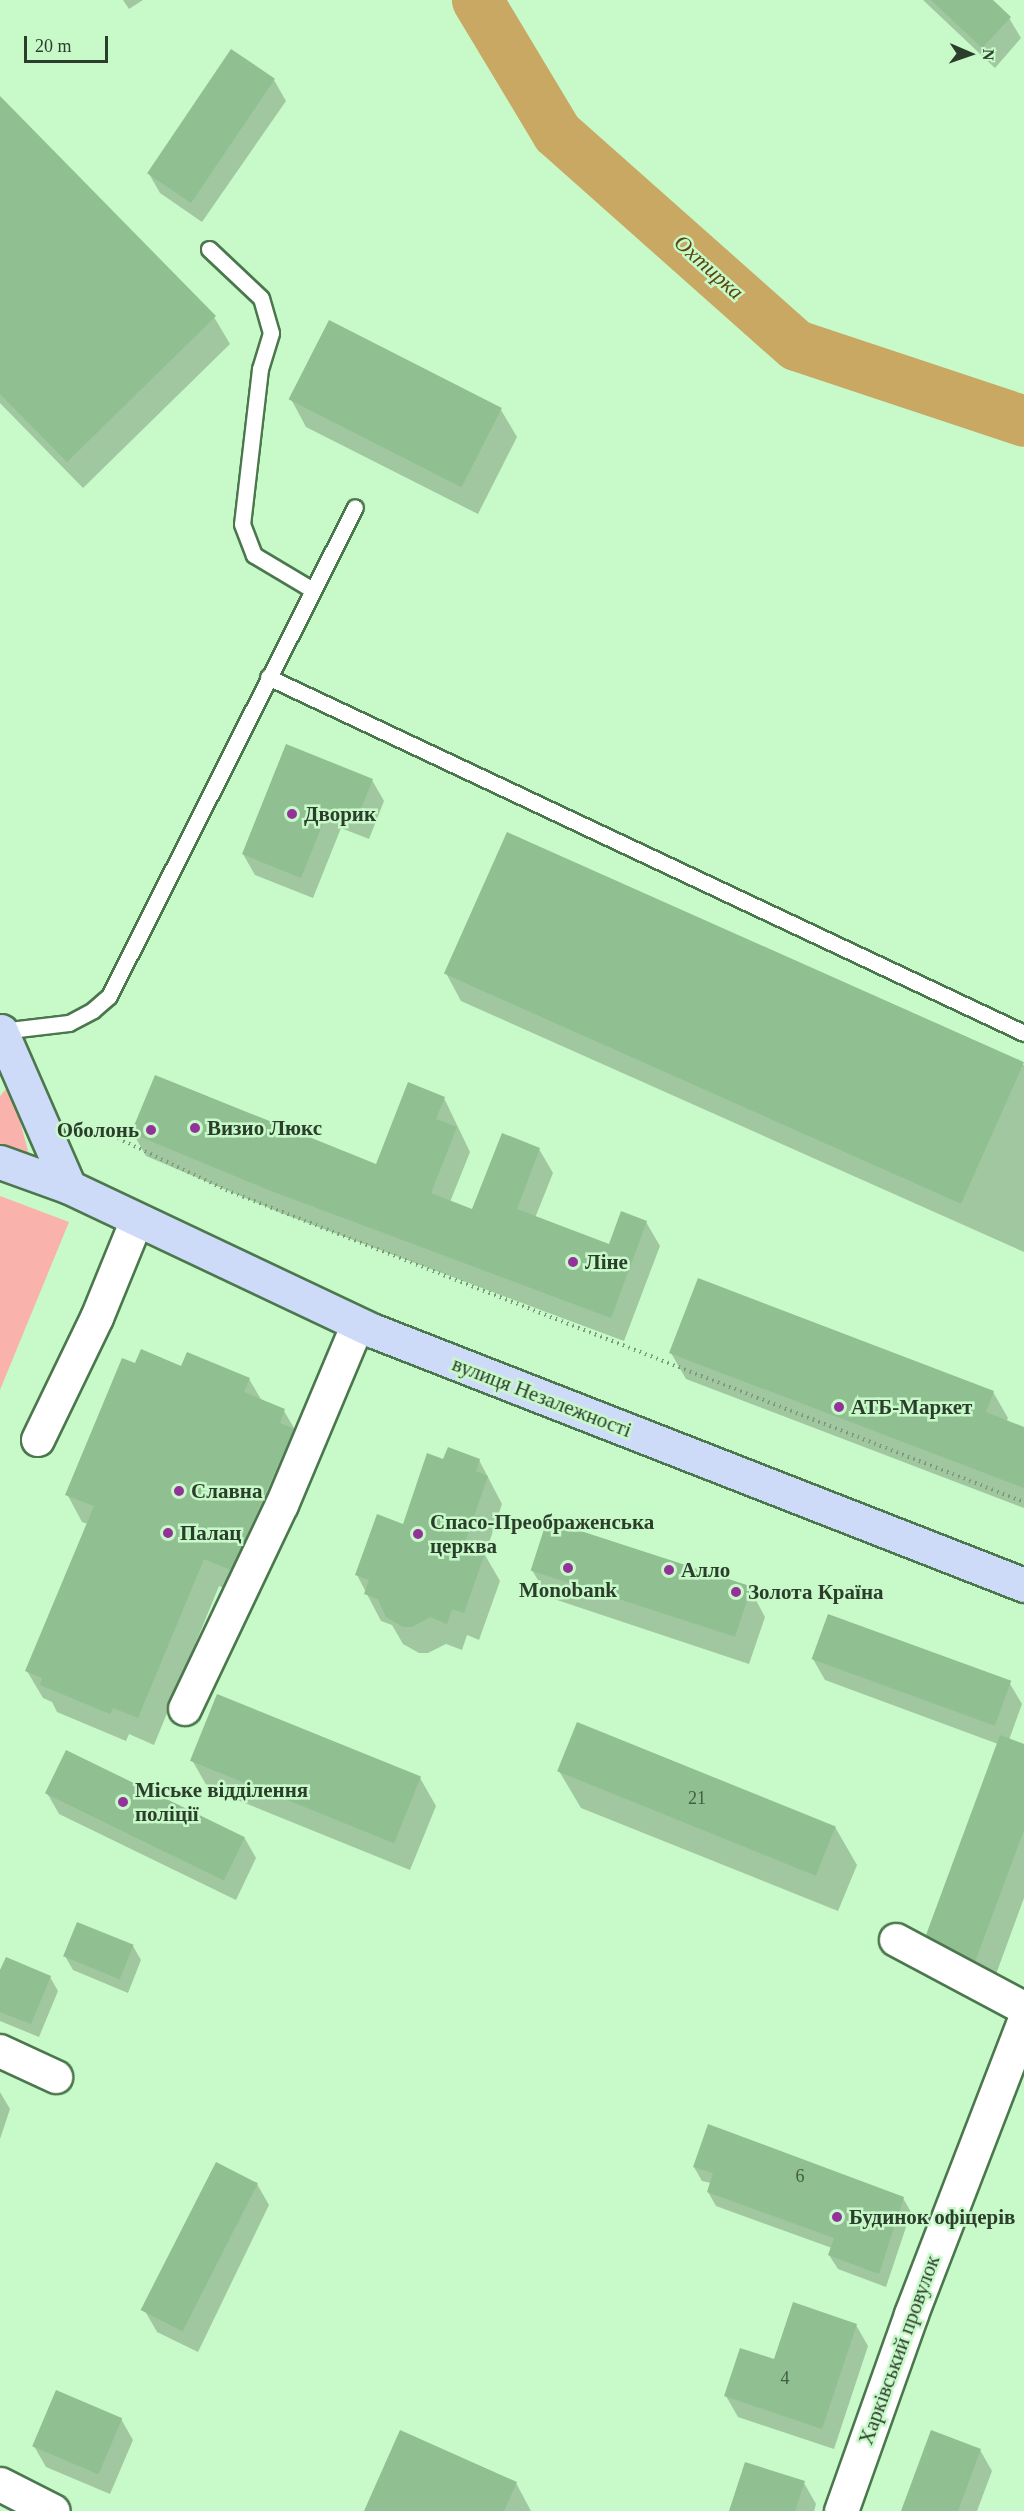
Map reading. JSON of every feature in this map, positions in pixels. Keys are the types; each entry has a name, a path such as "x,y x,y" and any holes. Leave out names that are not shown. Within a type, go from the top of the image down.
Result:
{"main road":[{"path":"0,1026 69,1187"},
{"name":"вулиця Незалежності","path":"0,1162 69,1187 358,1324 1024,1585"}],"street":[{"path":"38,1440 97,1318 137,1220"},
{"path":"185,1709 282,1505 358,1324"},
{"path":"896,1940 1024,2008"},
{"name":"Харківський провулок","path":"841,2511 911,2314 1024,2021"},
{"path":"0,2051 56,2077"},
{"path":"0,2484 53,2511"}],"lane":[{"path":"209,249 261,298 271,333 260,369 242,524 254,555 311,589"},
{"path":"0,1026 69,1023 93,1010 109,996 311,589 355,507"},
{"path":"268,677 1024,1033"}],"path":[{"path":"107,1133 226,1190 1024,1502"}],"shaded area":[{"path":"10,1084 31,1162 0,1149 0,1096"},
{"path":"0,1196 69,1222 0,1390"}],"building":[{"path":"931,0 993,0 1011,17 982,48"},
{"path":"231,49 275,79 191,203 147,173"},
{"path":"0,96 216,316 67,462 0,394"},
{"path":"329,320 502,408 461,487 289,399"},
{"name":"Дворик","path":"286,744 373,779 357,819 329,808 301,878 242,854"},
{"path":"507,832 1024,1062 961,1204 444,974"},
{"path":"155,1075 376,1164 408,1082 445,1097 436,1119 457,1127 431,1193 472,1209 502,1133 540,1148 517,1209 609,1244 621,1211 647,1221 611,1318 266,1189 131,1133"},
{"path":"698,1278 994,1391 986,1412 1024,1427 1024,1488 669,1353"},
{"name":"Палац","path":"141,1349 181,1366 187,1352 250,1378 244,1392 285,1409 280,1423 294,1429 231,1570 204,1559 138,1718 113,1708 110,1714 40,1685 42,1678 25,1671 94,1506 65,1495 122,1358 135,1363"},
{"name":"Спасо-Преображенська церква","path":"448,1447 480,1459 476,1471 488,1476 464,1545 485,1553 464,1613 452,1609 447,1624 430,1617 412,1627 403,1627 386,1617 378,1599 364,1594 369,1580 355,1575 377,1514 403,1524 427,1453 443,1459"},
{"path":"547,1520 751,1586 735,1637 531,1570"},
{"path":"828,1614 1011,1681 995,1726 812,1659"},
{"path":"217,1694 421,1776 394,1843 190,1761"},
{"path":"577,1722 836,1827 816,1876 557,1771"},
{"path":"1000,1735 1024,1744 1024,1830 975,1962 926,1935"},
{"path":"66,1750 245,1837 224,1880 45,1793"},
{"path":"77,1922 134,1945 120,1979 63,1956"},
{"path":"6,1957 51,1976 31,2024 0,2012 0,1970"},
{"name":"Будинок офіцерів","path":"708,2124 904,2197 879,2274 828,2255 834,2238 707,2192 713,2173 693,2167"},
{"path":"216,2162 258,2183 183,2331 141,2310"},
{"path":"793,2302 857,2324 822,2429 724,2396 740,2348 774,2359"},
{"path":"56,2390 122,2418 98,2474 32,2446"},
{"path":"400,2430 517,2482 504,2511 364,2511"},
{"path":"931,2430 981,2449 958,2511 901,2511"},
{"path":"745,2462 805,2481 795,2511 729,2511"}],"waterway":[{"name":"Охтирка","path":"477,0 557,133 796,345 1024,421"}],"place":[{"name":"Дворик","path":"292,814"},
{"name":"Визио Люкс","path":"195,1128"},
{"name":"Оболонь","path":"151,1130"},
{"name":"Ліне","path":"573,1262"},
{"name":"АТБ-Маркет","path":"839,1407"},
{"name":"Славна","path":"179,1491"},
{"name":"Палац","path":"168,1533"},
{"name":"Спасо-Преображенська церква","path":"418,1534"},
{"name":"Monobank","path":"568,1568"},
{"name":"Алло","path":"669,1570"},
{"name":"Золота Країна","path":"736,1592"},
{"name":"Міське відділення поліції","path":"123,1802"},
{"name":"Будинок офіцерів","path":"837,2217"}]}
